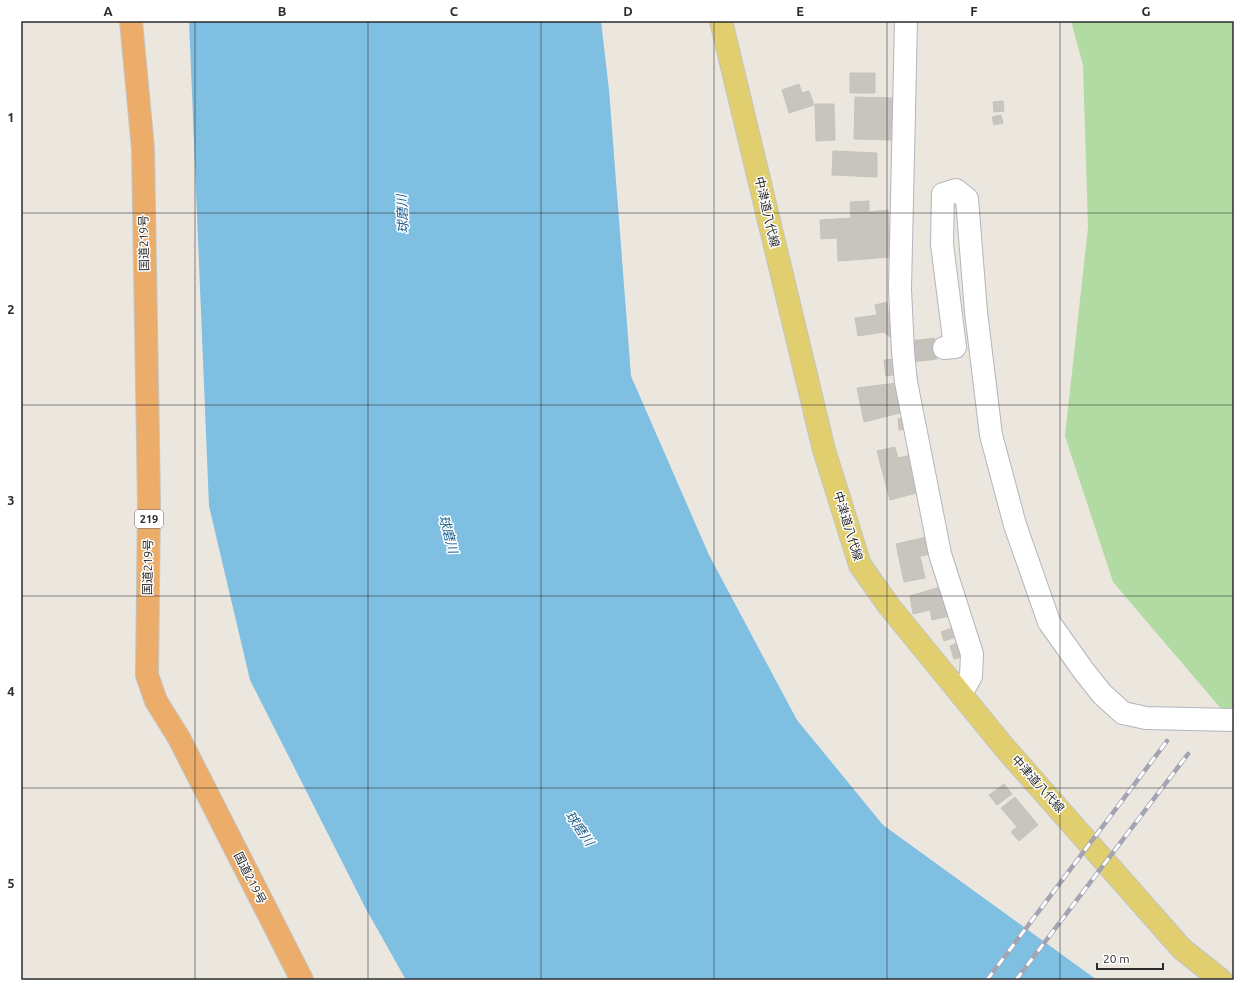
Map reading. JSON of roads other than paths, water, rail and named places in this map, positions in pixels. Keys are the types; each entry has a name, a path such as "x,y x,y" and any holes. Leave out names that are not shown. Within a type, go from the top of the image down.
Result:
{"highway":[{"name":"国道219号","path":"130,21 143,149 149,502 147,675 156,701 179,738 302,980"}],"main road":[{"name":"中津道八代線","path":"721,21 824,450 860,565 889,606 1004,746 1182,949 1221,980"}],"street":[{"path":"906,21 900,289 908,351 906,382 940,554 972,654 971,676 961,694"},
{"path":"944,348 955,347 942,244 943,194 956,190 967,199 976,312 991,435 1015,525 1049,622 1102,694 1122,713 1146,718 1234,720"}],"water":[{"name":"球磨川","path":"189,21 601,21 609,90 631,376 709,555 797,720 883,825 1097,980 406,980 366,909 250,680 209,506"}],"tunnel":[{"path":"914,351 944,348"}],"railway":[{"path":"987,980 1167,741"},
{"path":"1016,980 1188,754"}]}
